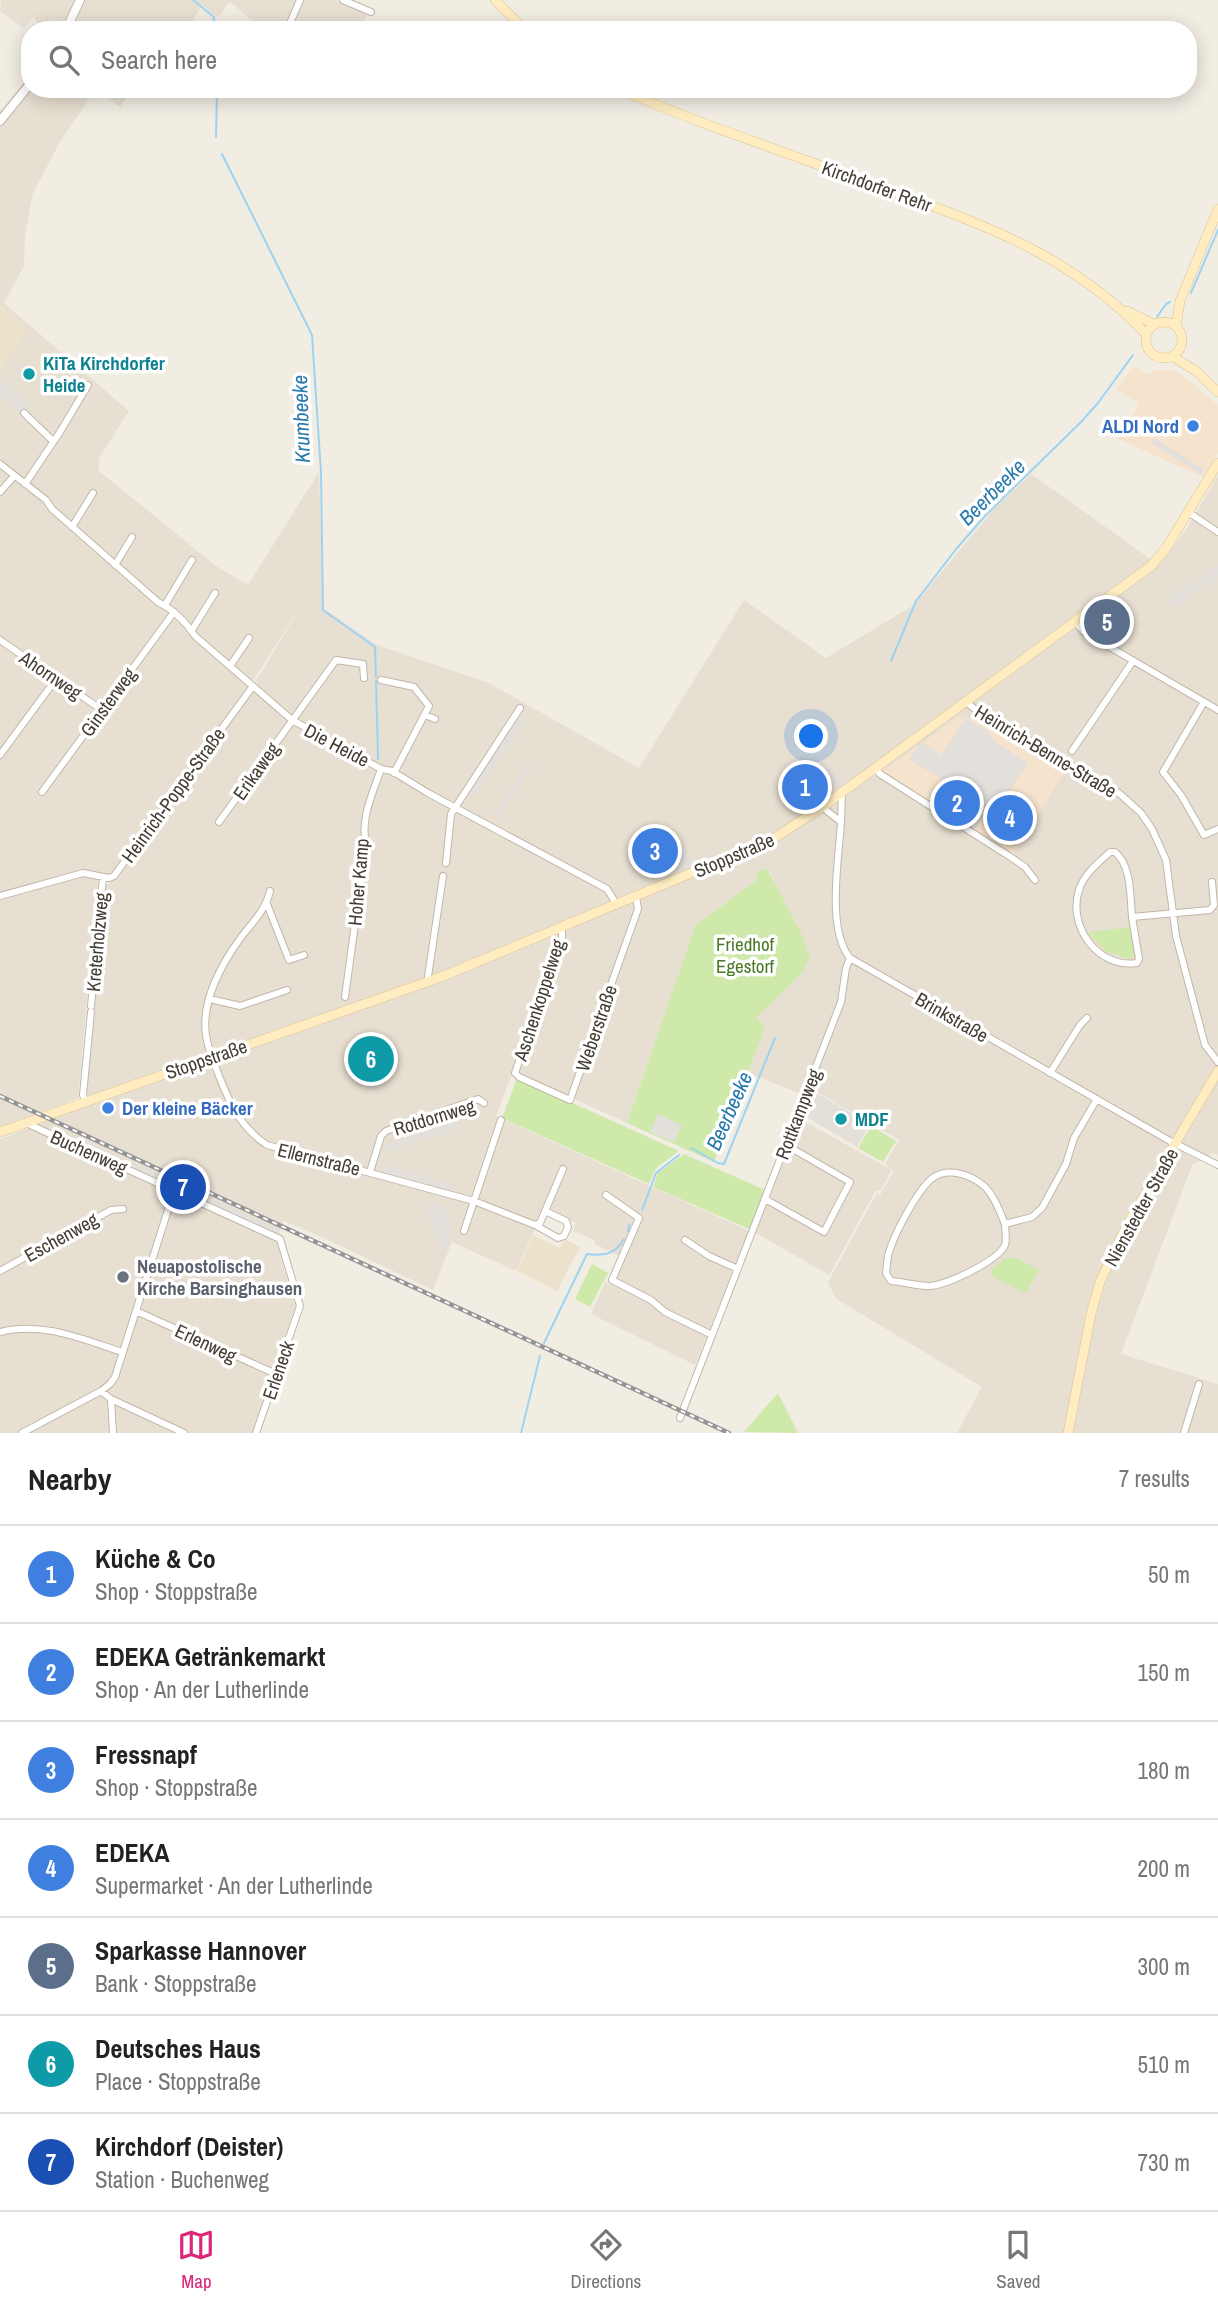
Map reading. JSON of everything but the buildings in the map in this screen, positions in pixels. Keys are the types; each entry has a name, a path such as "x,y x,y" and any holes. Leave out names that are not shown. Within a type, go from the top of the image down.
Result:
{"main road":[{"path":"495,0 516,21"},
{"name":"Kirchdorfer Rehr","path":"643,98 1006,235 1062,265 1122,309 1146,334"},
{"path":"1180,301 1177,327 1181,336 1180,347 1172,356 1161,358 1152,354 1147,347 1146,334 1154,324 1165,321 1180,301 1218,209"},
{"name":"Kirchdorfer Rehr","path":"1122,309 1154,324"},
{"path":"1165,321 1177,327"},
{"path":"1180,347 1196,371"},
{"path":"1172,356 1196,371 1218,392"},
{"name":"Stoppstraße","path":"0,1132 427,982 773,839 822,807 1151,566 1166,548 1218,463"},
{"name":"Nienstedter Straße","path":"1068,1433 1088,1324 1100,1282 1127,1225 1218,1072"}],"street":[{"path":"70,21 80,0"},
{"path":"291,21 300,0"},
{"path":"343,0 371,12"},
{"path":"0,121 21,95"},
{"path":"25,484 61,432 88,385"},
{"path":"24,413 53,441"},
{"name":"Die Heide","path":"0,464 46,500 52,509 158,602 174,612 195,636 292,720 607,889 617,905"},
{"path":"0,492 14,476"},
{"path":"72,527 93,494"},
{"path":"1188,512 1218,532"},
{"path":"115,565 132,537"},
{"path":"165,605 192,560"},
{"path":"192,630 215,593"},
{"name":"Ginsterweg","path":"42,792 174,612"},
{"path":"1074,622 1084,632 1217,708"},
{"path":"230,666 249,638"},
{"name":"Ahornweg","path":"0,640 102,710"},
{"name":"Erikaweg","path":"219,822 336,660 363,664 364,678"},
{"path":"1072,751 1133,661"},
{"path":"0,755 56,679"},
{"path":"381,680 414,687 429,706 394,773"},
{"name":"Heinrich-Poppe-Straße","path":"0,896 83,873 109,878 114,876 253,686"},
{"name":"Heinrich-Benne-Straße","path":"967,702 989,720 1027,739 1119,794 1131,803 1152,829 1160,844 1170,878 1183,967 1205,1045 1218,1062"},
{"path":"1203,702 1163,772 1181,795 1204,835 1218,829"},
{"path":"446,863 451,814 520,708"},
{"path":"425,715 435,719"},
{"path":"875,768 880,774 1017,862 1035,880"},
{"name":"Hoher Kamp","path":"345,997 366,844 363,831 365,818 382,769"},
{"path":"842,792 836,926 842,949 850,958"},
{"path":"822,807 841,822"},
{"path":"1110,852 1119,855 1125,868 1132,917 1139,959 1137,963 1127,964 1101,955 1091,946 1078,920 1077,907 1082,884 1110,852"},
{"path":"427,982 443,876"},
{"name":"Kreterholzweg","path":"85,1102 83,1095 103,877"},
{"path":"1132,917 1210,910 1214,905 1212,882"},
{"path":"270,891 267,904 289,960 304,955"},
{"name":"Weberstraße","path":"515,1073 570,1100 638,909 636,897"},
{"name":"Ellernstraße","path":"267,904 228,957 210,999 205,1032 211,1057 235,1112 255,1137 267,1145 474,1201 558,1238 564,1236 568,1227 566,1221 545,1211"},
{"name":"Aschenkoppelweg","path":"515,1073 562,939 562,928"},
{"name":"Brinkstraße","path":"850,958 1175,1144 1218,1165"},
{"name":"Rottkampweg","path":"680,1418 841,1002 850,958"},
{"path":"210,999 240,1006 287,990"},
{"path":"1051,1073 1087,1018"},
{"name":"Rotdornweg","path":"370,1172 381,1136 386,1131 478,1099 484,1103"},
{"path":"1005,1224 1032,1217 1042,1208 1066,1164 1074,1138 1097,1099"},
{"path":"464,1231 501,1120"},
{"name":"Buchenweg","path":"26,1123 280,1239 300,1306"},
{"path":"765,1199 824,1232 850,1182 786,1145"},
{"path":"535,1226 540,1223 563,1169"},
{"path":"946,1172 959,1173 986,1187 1005,1224 1006,1244 1000,1252 943,1284 931,1286 891,1281 886,1273 889,1252 903,1222 923,1189 933,1178 946,1172"},
{"path":"22,1433 32,1431 101,1391 115,1377 174,1191"},
{"path":"606,1195 639,1218 612,1280 651,1300 665,1312 712,1335"},
{"name":"Eschenweg","path":"0,1271 111,1210 124,1209"},
{"path":"685,1240 709,1256 738,1269"},
{"name":"Erleneck","path":"256,1433 300,1306"},
{"name":"Erlenweg","path":"136,1311 276,1374"},
{"path":"0,1332 11,1329 45,1329 122,1352"},
{"path":"1184,1433 1199,1384"},
{"path":"101,1391 111,1399 184,1433"},
{"path":"111,1399 113,1433"}],"shaded area":[{"path":"1,0 335,0 368,15 363,21 253,21 230,2 218,17 202,5 192,21 36,21 34,17 30,21 21,21 21,27 0,11"},
{"path":"21,86 21,98 90,98 61,140 33,193 25,234 24,266 4,303 129,411 99,458 99,471 216,566 248,585 319,472 323,608 377,645 489,683 639,768 744,600 826,658 914,605 995,508 1031,474 1159,565 1186,530 1218,475 1218,1155 1212,1153 1192,1165 1121,1354 1218,1384 1218,1433 957,1433 982,1387 835,1298 828,1282 877,1193 880,1195 894,1171 885,1164 899,1140 814,1090 801,1094 748,1073 765,1028 756,1017 801,974 770,869 755,874 759,879 695,926 627,1123 513,1071 496,1116 749,1231 695,1365 591,1314 605,1282 613,1285 623,1258 595,1244 595,1240 573,1231 576,1223 544,1208 516,1271 452,1242 433,1290 284,1221 276,1241 295,1306 253,1433 0,1433 0,1139 92,1104 87,1091 105,886 115,879 258,684 256,681 303,603 254,679 111,874 98,883 78,1098 0,1128 0,111"},
{"path":"108,98 126,98 120,107"},
{"path":"0,306 26,328 0,372"},
{"path":"1134,366 1147,375 1155,370 1171,370 1182,375 1218,405 1218,453 1203,477 1118,439 1139,404 1116,389"},
{"path":"4,381 31,406 22,415 0,394 0,384"},
{"path":"1154,438 1204,469 1201,474 1151,443"},
{"path":"1218,565 1218,576 1173,608 1168,601"},
{"path":"520,715 526,719 473,797 468,793"},
{"path":"964,716 1002,733 1065,771 1012,856 884,775 884,771 958,717"},
{"path":"966,718 991,733 991,739 1028,763 1004,799 997,795 975,829 965,823 978,802 909,759 921,742 941,755"},
{"path":"816,758 844,781 837,787 833,785 814,800 811,798 818,786 807,779"},
{"path":"529,762 534,765 499,818 494,815"},
{"path":"684,849 695,863 669,874 654,863"},
{"path":"813,1091 870,1124 857,1147 803,1115"},
{"path":"658,1114 682,1125 674,1142 650,1132"},
{"path":"800,1119 892,1170 880,1191 876,1190 829,1275 756,1233"},
{"path":"455,1122 457,1129 386,1152 384,1146"},
{"path":"81,1139 179,1184 177,1189 79,1144"},
{"path":"384,1165 453,1185 460,1197 381,1175"},
{"path":"192,1190 279,1230 277,1234 190,1195"},
{"path":"436,1201 437,1205 443,1203 453,1231 447,1233 451,1244 448,1250 443,1252 426,1205"},
{"path":"533,1235 560,1248 565,1239 580,1247 557,1291 517,1271"}],"green space":[{"name":"Friedhof Egestorf","path":"770,868 769,872 803,937 810,958 801,974 757,1017 765,1028 714,1162 627,1123 695,926 758,879 755,873"},
{"path":"1130,927 1135,955 1129,959 1106,951 1089,934 1091,932"},
{"path":"517,1078 679,1151 656,1168 649,1184 502,1118"},
{"path":"871,1126 896,1141 883,1162 858,1148"},
{"path":"684,1154 763,1189 765,1192 749,1229 653,1187 658,1173"},
{"path":"1005,1258 1017,1258 1039,1270 1026,1293 991,1276 992,1270"},
{"path":"592,1264 608,1273 590,1307 575,1299"},
{"path":"778,1393 798,1433 744,1432"}],"waterway":[{"name":"Krumbeeke","path":"193,0 214,17 214,21"},
{"name":"Krumbeeke","path":"216,137 217,98"},
{"name":"Krumbeeke","path":"222,154 312,335 321,473 323,610 375,647 376,677"},
{"name":"Beerbeeke","path":"1191,293 1218,230"},
{"name":"Beerbeeke","path":"1157,317 1170,302"},
{"name":"Beerbeeke","path":"891,661 916,601 957,548 985,516 1081,422 1133,355"},
{"name":"Krumbeeke","path":"376,681 378,759"},
{"name":"Beerbeeke","path":"691,1148 724,1164 775,1038"},
{"name":"Beerbeeke","path":"642,1210 656,1173 679,1155"},
{"name":"Beerbeeke","path":"628,1231 629,1225"},
{"name":"Beerbeeke","path":"544,1343 587,1254 608,1253 617,1248 624,1239"},
{"name":"Beerbeeke","path":"521,1433 540,1356"}],"railway":[{"path":"0,1096 729,1433"}],"place":[{"name":"KiTa Kirchdorfer Heide","path":"29,374"},
{"name":"ALDI Nord","path":"1193,426"},
{"name":"Sparkasse Hannover","path":"1107,622"},
{"name":"Küche & Co","path":"805,787"},
{"name":"EDEKA Getränkemarkt","path":"957,803"},
{"name":"EDEKA","path":"1010,818"},
{"name":"Fressnapf","path":"655,851"},
{"name":"Deutsches Haus","path":"371,1059"},
{"name":"Der kleine Bäcker","path":"108,1108"},
{"name":"MDF","path":"841,1119"},
{"name":"Kirchdorf (Deister)","path":"183,1187"},
{"name":"Neuapostolische Kirche Barsinghausen","path":"123,1277"}]}
